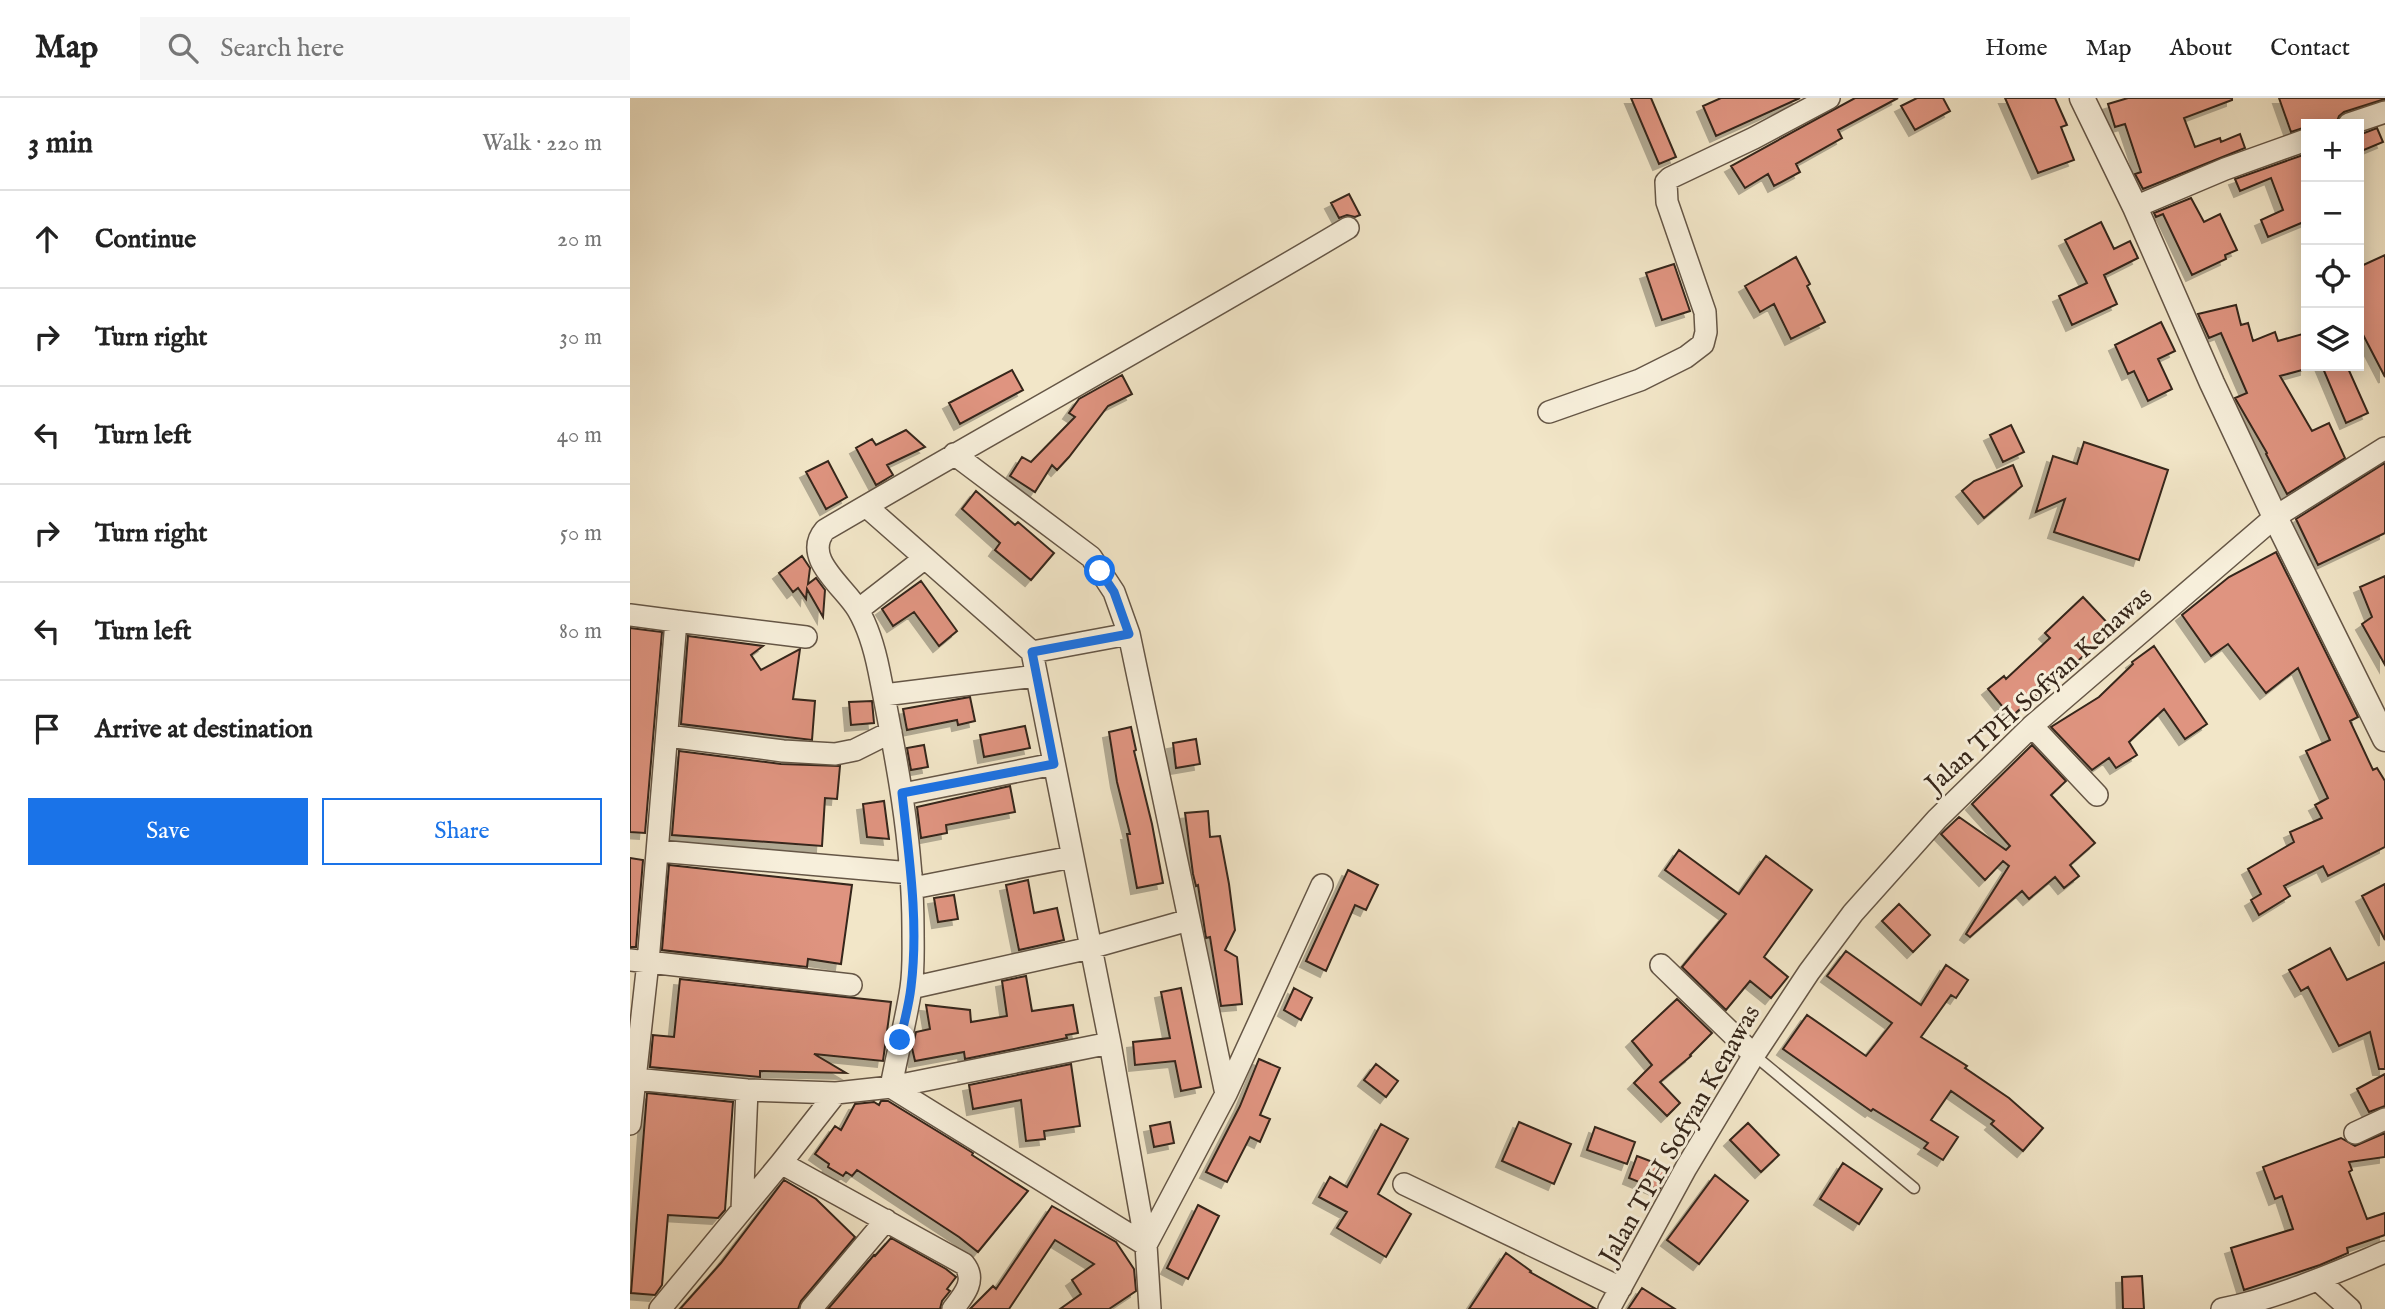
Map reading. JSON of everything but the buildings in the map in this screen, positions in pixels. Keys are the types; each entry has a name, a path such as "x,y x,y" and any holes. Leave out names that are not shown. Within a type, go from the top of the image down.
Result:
{"street":[{"path":"1549,412 1640,380 1686,357 1703,344 1706,332 1705,312 1667,202 1666,182 1829,98"},
{"path":"2082,98 2135,207 2212,383 2275,517 2385,739"},
{"path":"2363,119 2385,111"},
{"path":"2135,207 2225,169 2301,142"},
{"path":"891,1087 911,988 912,880 902,793 877,660 858,610 818,557 817,541 825,530 1348,228"},
{"name":"Jalan TPH Sofyan Kenawas","path":"1609,1309 1686,1168 1754,1055 1809,972 1853,913 1937,819 2032,726 2275,517 2385,448"},
{"path":"954,454 1091,557 1114,592 1129,634 1226,1094"},
{"path":"866,506 1032,652 1110,1043 1146,1245 1150,1309"},
{"path":"858,610 925,558"},
{"path":"630,615 806,637"},
{"path":"630,1124 635,1079 639,961 658,851 676,621"},
{"path":"1032,652 1129,634"},
{"path":"884,695 1037,676"},
{"path":"2032,726 2097,795"},
{"path":"668,736 783,751 835,754 855,750 891,732"},
{"path":"902,793 1054,764"},
{"path":"658,851 912,880 1072,857"},
{"path":"1146,1245 1226,1094 1322,885"},
{"path":"911,988 1090,947 1189,920"},
{"path":"639,961 851,985"},
{"path":"1661,965 1754,1055"},
{"path":"635,1079 747,1090 836,1093 891,1087 1110,1043"},
{"path":"891,1087 1146,1245"},
{"path":"741,1210 747,1090"},
{"path":"660,1309 836,1093"},
{"path":"2355,1133 2385,1119"},
{"path":"781,1163 959,1260 969,1270 970,1276 966,1292 953,1309"},
{"path":"1404,1184 1621,1288"},
{"path":"811,1309 886,1220"},
{"path":"2222,1309 2318,1280 2385,1252"},
{"path":"2318,1280 2350,1309"}],"lane":[{"path":"1754,1055 1914,1188"}],"route":[{"path":"900,1040 911,988 913,962 913,888 902,793 1054,764 1032,652 1129,634 1114,592 1100,571"}]}
